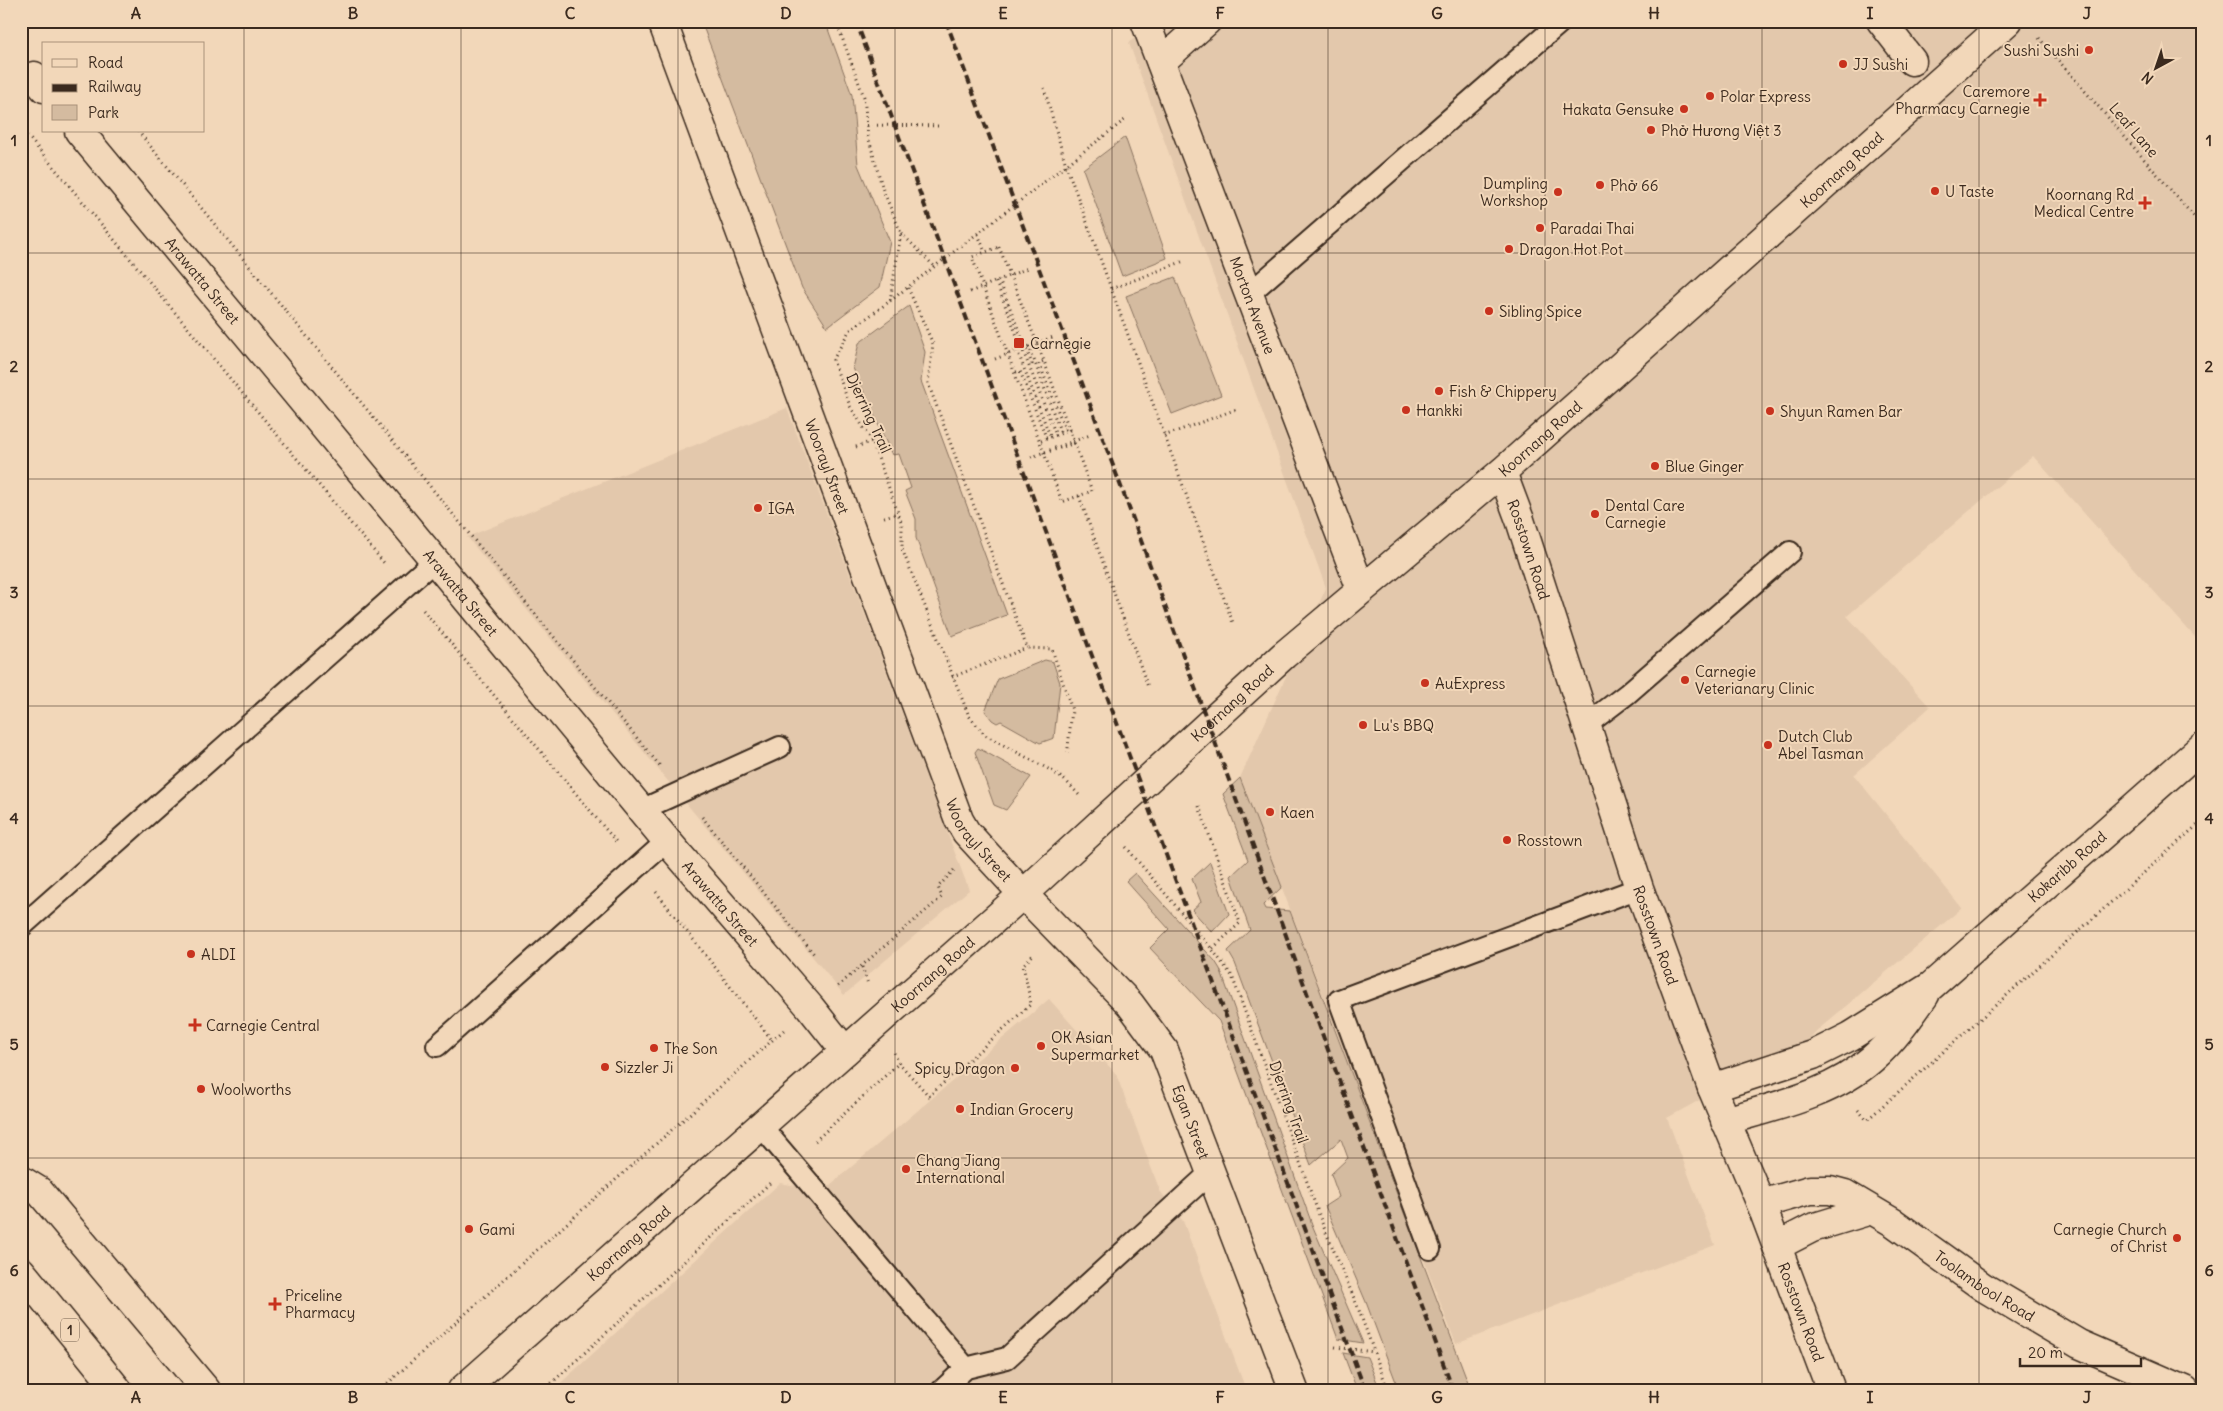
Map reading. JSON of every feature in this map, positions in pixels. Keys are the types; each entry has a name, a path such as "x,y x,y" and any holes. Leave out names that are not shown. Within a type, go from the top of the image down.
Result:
{"main road":[{"name":"Woorayl Street","path":"662,21 951,803 966,832 1023,894"},
{"name":"Morton Avenue","path":"1145,21 1362,588"},
{"path":"1161,62 1207,21"},
{"path":"1881,21 1912,60"},
{"name":"Koornang Road","path":"462,1390 1023,894 1233,700 1362,588 1502,472 2008,21"},
{"name":"Arawatta Street","path":"80,132 641,810 810,1007 845,1051"},
{"name":"Rosstown Road","path":"1502,472 1520,520 1585,726 1639,888 1712,1088 1761,1204 1831,1390"},
{"name":"Kokaribb Road","path":"1712,1088 1812,1055 1851,1036 1932,986 2202,747"},
{"name":"Egan Street","path":"1023,894 1130,1004 1164,1050 1294,1390"},
{"name":"Kokaribb Road","path":"1725,1121 1817,1092 1835,1084 1872,1059 1902,1027 1932,986"},
{"path":"21,1180 39,1191 206,1390"},
{"name":"Toolambool Road","path":"1761,1204 1810,1190 1830,1190 1845,1194 1894,1223 1983,1287 2079,1344 2185,1390"},
{"path":"1777,1246 1812,1228 1871,1210"},
{"name":"1","path":"21,1271 118,1390"}],"lane":[{"path":"1250,293 1561,21"},
{"path":"1585,726 1627,694 1790,552"},
{"path":"21,927 194,771 434,561"},
{"path":"641,810 780,747"},
{"path":"437,1046 667,841"},
{"path":"1430,1249 1339,1000 1639,888"},
{"path":"761,1126 966,1368"},
{"path":"942,1390 966,1368 1007,1358 1211,1172"}],"path":[{"path":"836,21 864,96 867,125 883,190 901,233 935,268"},
{"name":"Leaf Lane","path":"2048,49 2202,226"},
{"path":"1044,88 1066,165 1233,622"},
{"path":"890,301 1126,119"},
{"path":"867,125 946,126"},
{"path":"139,132 821,962"},
{"path":"890,301 901,233"},
{"path":"978,234 984,252"},
{"path":"999,247 1044,361 1092,491 1062,502 1016,372 972,257 999,247"},
{"path":"1111,289 1184,260"},
{"path":"970,292 1028,268"},
{"path":"997,281 1056,436"},
{"path":"908,288 933,344 928,383 1027,648"},
{"name":"Djerring Trail","path":"890,301 849,332 833,360 850,406 872,441 902,524 902,550 969,716 985,735 1052,771 1067,782"},
{"path":"995,359 1053,337"},
{"path":"1028,346 1060,431 1064,430 1039,363 1044,361"},
{"path":"1016,372 1020,371 1046,437 1050,436 1017,350"},
{"path":"1164,436 1237,409"},
{"path":"1041,441 1070,430"},
{"path":"1045,453 1090,435"},
{"path":"1031,457 1075,443"},
{"path":"1079,496 1148,687"},
{"path":"952,677 1027,648 1052,649 1072,710 1067,756"},
{"path":"1199,806 1240,923 1212,949"},
{"path":"1835,1084 1867,1120 2202,821"},
{"name":"Djerring Trail","path":"1126,848 1212,949 1232,976 1322,1223 1388,1390"},
{"path":"380,1390 810,1007 840,985 942,897 938,887 956,868"},
{"path":"544,1390 899,1063 929,1096 1031,1004 1023,965 1035,953"},
{"path":"833,977 840,985"},
{"path":"1335,1347 1374,1352"}],"shaded area":[{"path":"1153,21 2202,21 2202,645 2033,456 1847,616 1930,707 1854,775 1962,908 1820,1028 1809,1040 1667,1118 1715,1245 1456,1344 1240,778 1326,588 1129,43"},
{"path":"787,408 969,890 844,995 467,537"},
{"path":"1049,999 1116,1074 1160,1191 1183,1221 1246,1390 553,1390 780,1183 823,1191"}],"green space":[{"path":"701,21 825,21 852,95 858,165 890,242 880,287 827,327 802,288"},
{"path":"1125,137 1167,258 1122,276 1083,169"},
{"path":"1175,277 1221,395 1172,414 1126,296"},
{"path":"909,306 925,352 921,381 1007,615 952,636 916,538 916,519 905,491 911,488 899,454 892,455 853,368 859,343"},
{"path":"1045,660 1053,662 1060,683 1054,738 1040,743 1001,721 997,723 985,711 998,679"},
{"path":"978,748 1031,777 1006,810 994,805 975,752"},
{"path":"1240,778 1282,887 1263,905 1265,909 1290,911 1471,1390 1399,1390 1366,1302 1325,1206 1339,1197 1331,1174 1348,1158 1341,1139 1311,1165 1235,963 1228,951 1250,930 1231,876 1248,860 1223,794"},
{"path":"1210,862 1229,914 1212,932 1192,910 1201,902 1192,879"},
{"path":"1135,873 1215,961 1220,969 1313,1227 1363,1343 1338,1339 1219,1021 1150,948 1169,929 1126,881"},
{"path":"1343,1353 1367,1357 1380,1390 1357,1390"}],"railway":[{"path":"856,21 1365,1390"},
{"path":"946,21 1129,508 1453,1390"}],"place":[{"name":"Sushi Sushi","path":"2089,50"},
{"name":"JJ Sushi","path":"1843,64"},
{"name":"Polar Express","path":"1710,96"},
{"name":"Caremore Pharmacy Carnegie","path":"2040,100"},
{"name":"Hakata Gensuke","path":"1684,109"},
{"name":"Phở Hương Việt 3","path":"1651,130"},
{"name":"Phở 66","path":"1600,185"},
{"name":"U Taste","path":"1935,191"},
{"name":"Dumpling Workshop","path":"1558,192"},
{"name":"Koornang Rd Medical Centre","path":"2145,203"},
{"name":"Paradai Thai","path":"1540,228"},
{"name":"Dragon Hot Pot","path":"1509,249"},
{"name":"Sibling Spice","path":"1489,311"},
{"name":"Carnegie","path":"1019,343"},
{"name":"Fish & Chippery","path":"1439,391"},
{"name":"Hankki","path":"1406,410"},
{"name":"Shyun Ramen Bar","path":"1770,411"},
{"name":"Blue Ginger","path":"1655,466"},
{"name":"IGA","path":"758,508"},
{"name":"Dental Care Carnegie","path":"1595,514"},
{"name":"Carnegie Veterianary Clinic","path":"1685,680"},
{"name":"AuExpress","path":"1425,683"},
{"name":"Lu's BBQ","path":"1363,725"},
{"name":"Dutch Club Abel Tasman","path":"1768,745"},
{"name":"Kaen","path":"1270,812"},
{"name":"Rosstown","path":"1507,840"},
{"name":"ALDI","path":"191,954"},
{"name":"Carnegie Central","path":"195,1025"},
{"name":"OK Asian Supermarket","path":"1041,1046"},
{"name":"The Son","path":"654,1048"},
{"name":"Sizzler Ji","path":"605,1067"},
{"name":"Spicy Dragon","path":"1015,1068"},
{"name":"Woolworths","path":"201,1089"},
{"name":"Indian Grocery","path":"960,1109"},
{"name":"Chang Jiang International","path":"906,1169"},
{"name":"Gami","path":"469,1229"},
{"name":"Carnegie Church of Christ","path":"2177,1238"},
{"name":"Priceline Pharmacy","path":"275,1304"}]}
